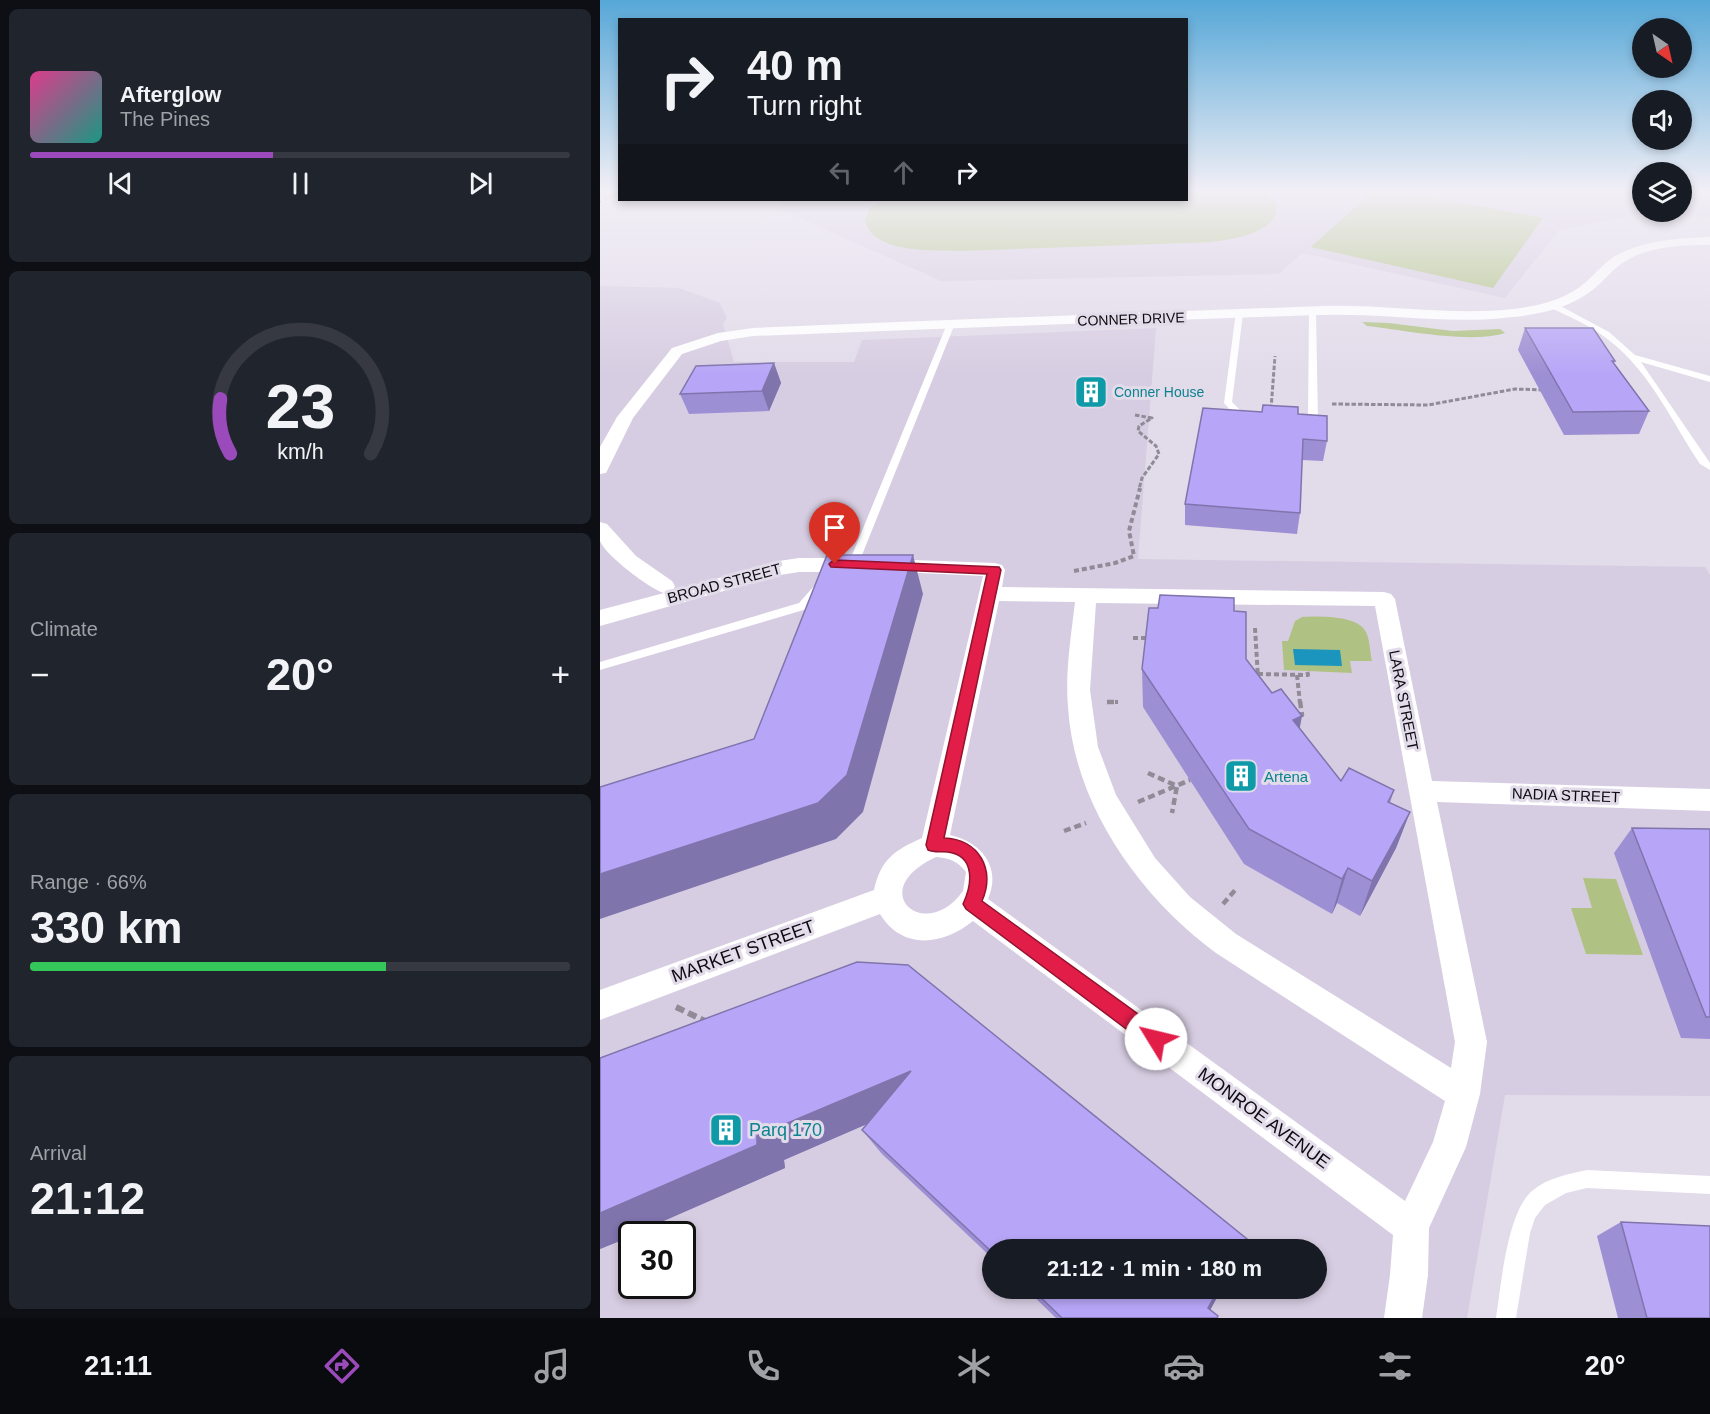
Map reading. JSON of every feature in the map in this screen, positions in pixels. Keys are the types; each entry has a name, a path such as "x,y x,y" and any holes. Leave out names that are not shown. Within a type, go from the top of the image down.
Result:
{"street":[{"name":"CONNER DRIVE","path":"600,469 607,450 625,417 677,351 718,337 753,332 1312,311 1363,310 1484,315 1529,311 1552,305 1582,292 1612,263 1638,252"},
{"path":"600,528 619,552 643,572 665,586"},
{"name":"BROAD STREET","path":"600,618 769,570 791,566 844,565 992,582"},
{"path":"934,845 992,582"},
{"name":"LARA STREET","path":"992,582 1086,595 1384,599 1470,1028 1469,1065 1464,1094 1449,1147 1411,1227"},
{"path":"1086,595 1078,703 1083,735 1111,813 1143,865 1181,907 1230,946 1464,1094"},
{"name":"NADIA STREET","path":"1422,790 1710,800"},
{"path":"934,845 948,845 961,849 974,861 980,878 978,891 972,904 961,915 946,924 930,928 915,927 901,921 891,911 887,898 888,884 894,870 905,858 918,850 934,845"},
{"name":"MARKET STREET","path":"600,1005 887,898"},
{"name":"MONROE AVENUE","path":"972,904 1411,1227"},
{"path":"1403,1318 1409,1275 1411,1227"}],"lane":[{"path":"1552,305 1613,339 1640,366 1702,462 1710,467"},
{"path":"1292,421 1313,422 1312,311"},
{"path":"1239,314 1228,403 1237,412 1246,416 1270,419"},
{"path":"600,666 803,606 844,565 950,326"},
{"path":"1631,357 1710,379"},
{"path":"1506,1318 1520,1233 1527,1213 1538,1198 1563,1184 1587,1179 1710,1185"}],"path":[{"path":"1270,419 1275,356"},
{"path":"1343,404 1428,405 1515,389 1548,390"},
{"path":"1070,572 1100,564 1121,563 1134,556 1128,533 1142,478 1160,454 1156,446 1138,431 1139,426 1152,418 1135,415"},
{"path":"1256,628 1258,683"},
{"path":"1132,638 1154,638 1154,632"},
{"path":"1258,674 1308,675 1308,671"},
{"path":"1292,712 1302,715 1297,675"},
{"path":"1148,773 1177,786"},
{"path":"1134,803 1190,780"},
{"path":"1172,813 1177,786"},
{"path":"1064,831 1085,823"}],"shaded area":[{"path":"875,252 1542,252 1505,298 1302,253 1279,274 941,281"},
{"path":"600,286 679,288 720,303 727,318 723,324 734,362 854,362 862,340 1156,328 1138,559 1705,567 1710,575 1710,1096 1505,1095 1467,1318 600,1318"}],"green space":[{"path":"1331,252 1519,252 1493,288"},
{"path":"1362,322 1453,331 1500,329 1505,333 1491,336 1456,337 1367,326"},
{"path":"1302,617 1337,618 1362,626 1367,635 1372,661 1350,661 1352,673 1284,670 1282,641 1288,641 1295,621"},
{"path":"1583,878 1616,879 1643,955 1586,954 1571,908 1592,908"}],"water":[{"path":"1293,649 1340,650 1342,666 1295,665"}],"building":[{"path":"1525,328 1593,328 1615,361 1612,361 1649,411 1573,412"},
{"path":"774,363 762,391 680,394 696,366"},
{"path":"1263,405 1298,407 1298,414 1327,416 1327,441 1303,439 1300,513 1185,504 1203,408 1262,412"},
{"path":"827,555 913,555 847,775 818,803 600,874 600,787 754,739"},
{"name":"Artena","path":"1160,595 1234,598 1234,611 1246,612 1246,659 1272,693 1281,689 1302,716 1293,720 1341,781 1349,768 1394,790 1388,802 1410,812 1372,881 1348,868 1342,879 1249,829 1142,669 1149,608 1158,608"},
{"path":"1632,828 1710,829 1710,1017 1706,1017"},
{"name":"Parq 170","path":"857,962 908,965 1247,1239 982,1239 982,1243 862,1130 911,1071 757,1136 757,1145 600,1213 600,1058"},
{"path":"1621,1222 1710,1226 1710,1318 1647,1318"},
{"path":"1042,1299 1213,1299 1208,1308 1218,1316 1217,1318 1062,1318"}],"place":[{"name":"Conner House","path":"1091,392"},
{"name":"Artena","path":"1241,776"},
{"name":"Parq 170","path":"726,1130"}],"route":[{"path":"835,564 994,570 934,845 948,845 961,849 977,866 980,878 978,891 972,904 1156,1039"}]}
